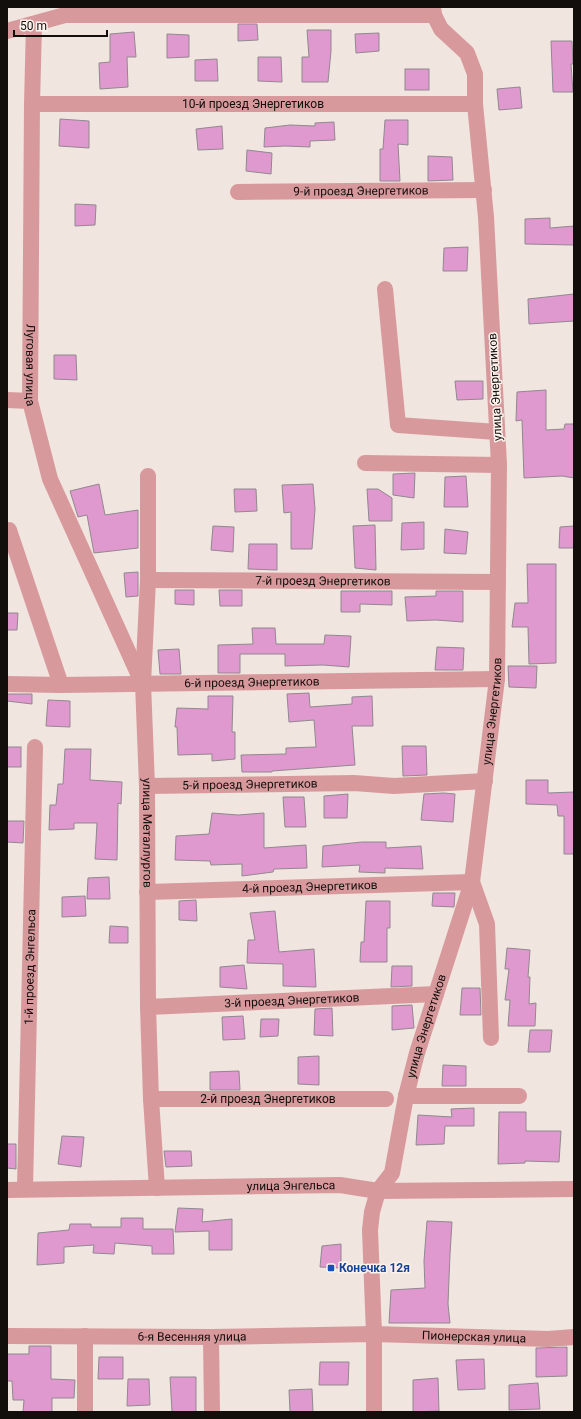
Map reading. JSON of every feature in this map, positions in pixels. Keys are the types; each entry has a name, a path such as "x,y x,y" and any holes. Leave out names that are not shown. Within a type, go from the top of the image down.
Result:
{"street":[{"path":"7,31 65,16 433,11"},
{"name":"улица Энергетиков","path":"374,1412 374,1334 370,1230 372,1212 378,1191 392,1174 406,1096 417,1054 472,882 497,679 499,465 484,190 475,104 475,74 467,53 441,29 433,11"},
{"name":"Луговая улица","path":"34,24 30,401 50,479 143,683"},
{"name":"10-й проезд Энергетиков","path":"32,104 475,104"},
{"name":"9-й проезд Энергетиков","path":"238,192 484,190"},
{"path":"385,289 398,425 497,432"},
{"path":"7,400 30,401"},
{"path":"365,463 499,465"},
{"name":"улица Металлургов","path":"148,476 148,580 143,683 147,786 148,1007 151,1099 157,1188"},
{"path":"9,530 61,685"},
{"name":"7-й проезд Энергетиков","path":"148,580 498,582"},
{"name":"6-й проезд Энергетиков","path":"7,684 61,685 497,679"},
{"name":"1-й проезд Энгельса","path":"25,1188 35,747"},
{"name":"5-й проезд Энергетиков","path":"147,786 354,783 375,786 394,786 485,781"},
{"path":"472,882 487,924 491,1038"},
{"name":"4-й проезд Энергетиков","path":"147,892 472,882"},
{"name":"3-й проезд Энергетиков","path":"148,1007 436,994"},
{"path":"406,1096 519,1096"},
{"name":"2-й проезд Энергетиков","path":"151,1099 386,1099"},
{"name":"улица Энгельса","path":"7,1190 25,1188 340,1186 378,1191 574,1189"},
{"name":"6-я Весенняя улица","path":"9,1336 211,1337 374,1334"},
{"name":"Пионерская улица","path":"374,1334 548,1339 574,1337"},
{"path":"85,1336 85,1412"},
{"path":"211,1337 212,1412"}],"building":[{"path":"238,24 257,24 258,40 238,41"},
{"path":"307,30 331,30 331,51 328,82 302,82 302,57 309,57"},
{"path":"134,32 136,57 127,57 128,87 100,89 99,63 110,62 110,34"},
{"path":"379,33 379,51 356,53 355,34"},
{"path":"167,34 189,35 189,57 167,58"},
{"path":"551,41 572,41 573,64 571,64 573,92 553,92"},
{"path":"258,57 281,57 282,82 258,81"},
{"path":"217,59 218,81 195,81 195,60"},
{"path":"405,69 429,69 429,90 405,90"},
{"path":"520,87 522,108 499,110 497,89"},
{"path":"60,119 89,121 89,148 59,146"},
{"path":"385,120 408,120 408,145 398,144 400,181 380,181 380,149 383,149"},
{"path":"334,122 335,140 310,141 310,147 264,147 265,128 290,125 315,126 315,123"},
{"path":"222,126 223,149 198,150 196,129"},
{"path":"247,150 272,153 271,174 246,171"},
{"path":"428,156 452,157 453,180 428,181"},
{"path":"75,204 96,205 95,225 75,226"},
{"path":"550,218 550,228 574,226 574,245 525,244 525,219"},
{"path":"468,247 467,271 443,271 444,248"},
{"path":"574,294 574,321 529,324 528,299"},
{"path":"54,355 76,355 77,380 54,379"},
{"path":"455,381 483,381 483,399 457,400"},
{"path":"546,390 546,430 564,429 565,424 574,424 574,478 562,476 524,478 522,420 516,421 517,392"},
{"path":"415,473 414,498 393,495 393,474"},
{"path":"466,476 468,507 444,507 445,477"},
{"path":"99,484 105,515 138,510 138,548 94,553 87,515 78,517 70,491"},
{"path":"313,484 315,509 312,549 291,549 291,512 284,513 282,485"},
{"path":"234,489 256,489 257,511 235,512"},
{"path":"367,489 378,489 392,498 392,521 369,521"},
{"path":"424,522 424,549 401,550 402,523"},
{"path":"375,525 376,570 355,568 353,526"},
{"path":"213,526 234,527 233,552 211,550"},
{"path":"574,526 574,548 559,548 560,527"},
{"path":"445,529 468,532 466,554 444,553"},
{"path":"249,544 277,544 277,570 248,569"},
{"path":"527,564 556,564 556,663 529,664 528,627 512,627 515,603 528,603"},
{"path":"138,572 138,596 126,597 124,573"},
{"path":"175,590 194,590 194,605 175,604"},
{"path":"219,590 242,590 242,606 220,606"},
{"path":"341,591 392,591 392,605 360,604 360,612 341,612"},
{"path":"436,591 463,591 463,622 436,620 407,621 405,597 436,596"},
{"path":"7,613 18,613 17,630 7,630"},
{"path":"252,628 275,628 276,644 324,644 325,635 351,636 349,667 323,665 285,666 285,654 240,654 240,673 218,673 218,645 253,644"},
{"path":"437,647 464,648 463,670 435,670"},
{"path":"179,649 181,674 160,674 158,650"},
{"path":"508,666 537,666 536,688 509,687"},
{"path":"309,693 310,707 352,704 352,697 372,696 373,726 352,726 355,765 272,772 242,772 241,755 286,754 286,748 316,747 314,720 289,722 287,694"},
{"path":"7,694 32,694 32,704 7,701"},
{"path":"208,696 233,696 232,732 235,732 235,759 212,761 212,754 178,755 177,727 175,727 177,708 208,709"},
{"path":"48,700 70,701 70,727 46,726"},
{"path":"402,746 426,746 427,775 403,776"},
{"path":"7,747 21,747 21,767 7,767"},
{"path":"65,749 91,749 90,780 122,782 121,804 118,803 117,860 95,859 97,823 74,823 74,829 49,830 50,805 56,805 58,784 63,784"},
{"path":"526,780 548,780 548,793 574,792 574,854 564,854 564,816 558,816 557,805 526,804"},
{"path":"348,794 347,818 324,818 324,796"},
{"path":"424,794 455,794 453,822 421,820"},
{"path":"283,797 304,797 306,827 285,827"},
{"path":"212,813 238,815 264,813 264,848 306,845 307,868 274,869 273,872 242,876 242,864 211,865 210,861 175,860 176,836 209,834"},
{"path":"7,821 24,821 23,843 7,842"},
{"path":"362,842 386,842 386,848 421,846 423,869 385,868 385,873 359,872 360,865 322,867 323,846"},
{"path":"109,877 110,899 87,899 88,878"},
{"path":"433,893 455,893 454,907 432,906"},
{"path":"85,896 86,916 62,917 62,897"},
{"path":"196,900 197,921 179,920 179,901"},
{"path":"366,901 390,901 390,928 387,928 387,962 360,962 361,942 364,942"},
{"path":"275,911 279,952 314,949 316,987 283,986 283,964 247,963 248,940 255,940 250,913"},
{"path":"110,926 128,927 128,943 109,943"},
{"path":"507,948 530,950 528,977 530,977 529,1004 536,1003 535,1026 508,1026 510,1000 505,1000 509,969 505,969"},
{"path":"244,965 247,989 220,987 220,967"},
{"path":"392,966 412,966 412,986 391,987"},
{"path":"462,988 480,988 481,1015 460,1015"},
{"path":"412,1005 414,1028 392,1030 392,1006"},
{"path":"332,1008 333,1036 314,1035 315,1009"},
{"path":"243,1016 245,1039 223,1040 222,1017"},
{"path":"261,1019 279,1019 278,1036 260,1037"},
{"path":"530,1030 552,1030 550,1052 528,1052"},
{"path":"319,1056 319,1085 298,1084 298,1057"},
{"path":"443,1065 466,1066 466,1086 442,1086"},
{"path":"239,1071 240,1090 210,1090 210,1072"},
{"path":"474,1108 474,1126 445,1126 444,1144 416,1145 418,1115 452,1117 451,1109"},
{"path":"499,1112 526,1112 526,1131 561,1131 559,1162 525,1161 525,1163 498,1164"},
{"path":"62,1136 84,1137 81,1167 58,1164"},
{"path":"7,1144 16,1144 16,1169 7,1168"},
{"path":"164,1151 191,1151 192,1166 166,1167"},
{"path":"178,1208 203,1209 202,1222 232,1219 232,1250 209,1250 209,1231 175,1232"},
{"path":"121,1218 143,1218 143,1229 173,1229 174,1254 152,1254 152,1246 115,1243 114,1254 93,1253 94,1245 64,1247 64,1263 37,1265 38,1233 69,1230 70,1224 91,1224 91,1227 121,1227"},
{"path":"427,1221 452,1222 448,1304 450,1323 389,1323 391,1290 425,1288 424,1261"},
{"path":"341,1244 341,1268 320,1267 322,1246"},
{"path":"29,1346 51,1346 51,1379 75,1380 74,1398 52,1398 52,1412 23,1412 24,1400 13,1400 12,1381 7,1381 7,1354 29,1354"},
{"path":"567,1347 567,1376 536,1377 536,1348"},
{"path":"99,1357 123,1357 123,1379 98,1379"},
{"path":"484,1359 485,1389 458,1390 456,1360"},
{"path":"320,1362 349,1362 348,1385 319,1385"},
{"path":"170,1377 196,1377 196,1412 172,1412"},
{"path":"438,1378 439,1411 413,1412 413,1380"},
{"path":"128,1379 149,1379 150,1405 127,1406"},
{"path":"538,1383 540,1409 509,1410 509,1385"},
{"path":"312,1389 313,1412 290,1412 289,1390"}],"place":[{"name":"Конечка 12я","path":"331,1268"}]}
